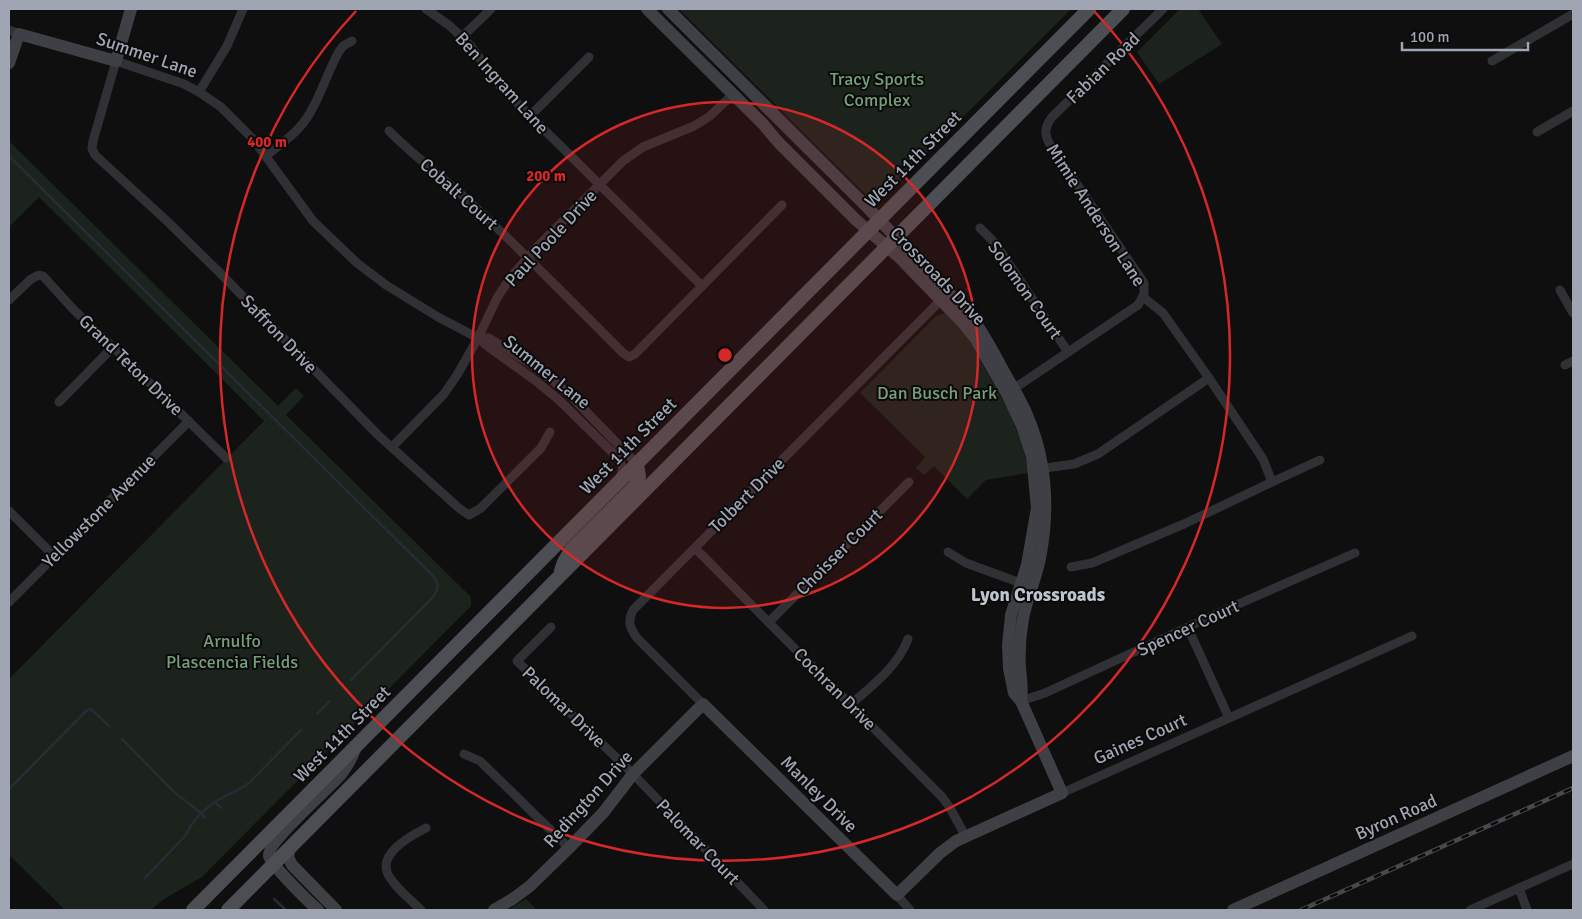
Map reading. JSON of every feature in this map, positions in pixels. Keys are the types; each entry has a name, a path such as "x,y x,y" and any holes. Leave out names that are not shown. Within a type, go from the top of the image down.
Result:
{"main road":[{"name":"West 11th Street","path":"193,910 1089,9"},
{"path":"228,910 1123,9"},
{"path":"560,576 564,562 571,550 635,486 639,477 637,464"}],"street":[{"path":"116,61 131,9"},
{"path":"199,92 227,46 243,9"},
{"name":"Ben Ingram Lane","path":"426,9 450,26 470,45 500,86 702,286"},
{"path":"462,37 491,9"},
{"name":"Crossroads Drive","path":"647,9 868,231 892,242"},
{"name":"Crossroads Drive","path":"668,9 879,220 892,242 945,296 1010,392 1038,469 1037,508 1027,565 1026,604 1020,643 1020,668 1023,690 1021,701 1062,793"},
{"name":"Fabian Road","path":"1045,129 1052,117 1164,9"},
{"path":"1492,61 1573,14"},
{"path":"9,63 14,32"},
{"name":"Summer Lane","path":"14,32 116,61 184,84 221,107 253,139 314,221 357,263 386,285 438,317 478,338 559,400 618,458 622,468 620,481"},
{"path":"266,156 293,135 302,124 310,112 338,53 343,46 352,41"},
{"path":"530,116 589,57"},
{"name":"Saffron Drive","path":"116,61 93,142 92,149 100,160 220,273 392,448 460,509 469,515 481,508 541,448 550,432"},
{"name":"Paul Poole Drive","path":"392,448 444,394 478,338 497,298 510,278 528,258 623,162 643,147 694,126 710,116 733,94"},
{"path":"1537,132 1573,111"},
{"name":"Mimie Anderson Lane","path":"1010,392 1138,305 1145,290 1144,283 1046,138 1045,129"},
{"name":"Cobalt Court","path":"389,131 470,202 629,357 636,354 702,286"},
{"path":"702,286 782,205"},
{"name":"Solomon Court","path":"980,228 995,243 1068,352"},
{"name":"Grand Teton Drive","path":"9,300 35,276 43,276 74,310 226,458"},
{"path":"1560,290 1573,313"},
{"name":"Tolbert Drive","path":"703,704 630,628 629,624 633,610 945,296"},
{"path":"1143,297 1163,313 1209,378 1263,459 1272,482"},
{"name":"Summer Lane","path":"478,338 489,338 544,372 581,406 637,464"},
{"path":"59,402 113,346"},
{"path":"1038,469 1074,464 1098,454 1209,378"},
{"name":"Yellowstone Avenue","path":"9,602 189,421"},
{"path":"1071,567 1100,560 1184,524 1320,460"},
{"name":"Choisser Court","path":"769,622 909,482"},
{"path":"9,511 54,556"},
{"name":"Cochran Drive","path":"695,548 944,798 966,837"},
{"path":"948,552 966,563 1026,585"},
{"name":"Spencer Court","path":"1021,701 1045,693 1227,609 1355,553"},
{"name":"Palomar Drive","path":"551,627 517,661 633,774"},
{"path":"1188,628 1229,718"},
{"name":"Gaines Court","path":"897,895 940,853 956,841 1412,636"},
{"path":"851,704 899,658 908,639"},
{"name":"Redington Drive","path":"494,910 530,886 569,848 603,813 633,774 703,704"},
{"name":"Manley Drive","path":"703,704 910,910"},
{"path":"318,910 282,874 268,855 272,845 342,773 351,760 356,747"},
{"path":"464,754 480,760 569,848"},
{"name":"Byron Road","path":"1233,910 1573,756"},
{"name":"Palomar Court","path":"633,774 764,910"},
{"path":"421,910 395,884 387,873 386,865 388,858 396,847 410,836 426,828"},
{"path":"290,848 288,857 292,866 336,910"},
{"path":"1470,910 1573,864"},
{"path":"1519,888 1527,910"}],"green space":[{"name":"Tracy Sports Complex","path":"679,9 1071,9 886,194 876,198 865,194"},
{"path":"1180,9 1198,9 1222,44 1159,84 1137,52"},
{"name":"Arnulfo Plascencia Fields","path":"9,141 278,406 296,388 304,396 286,415 471,597 471,606 202,877 164,899 151,910 65,910 9,855 9,679 264,421 39,197 9,227"},
{"name":"Dan Busch Park","path":"945,313 966,335 1009,411 1023,447 1029,473 986,480 967,499 934,466 924,475 916,468 925,457 860,393 936,316"},
{"path":"526,899 537,910 507,910"}],"waterway":[{"path":"9,156 435,578 437,587 434,596 351,680"},
{"path":"317,714 330,701"},
{"path":"9,789 86,711 92,710 109,726"},
{"path":"215,802 249,783 301,730"},
{"path":"122,739 174,792 201,813 215,802 221,808"},
{"path":"145,878 185,836 201,813 205,818"},
{"path":"274,899 286,910"}],"railway":[{"path":"1301,910 1573,788"}],"district":[{"name":"Lyon Crossroads","path":"1038,594"}]}
